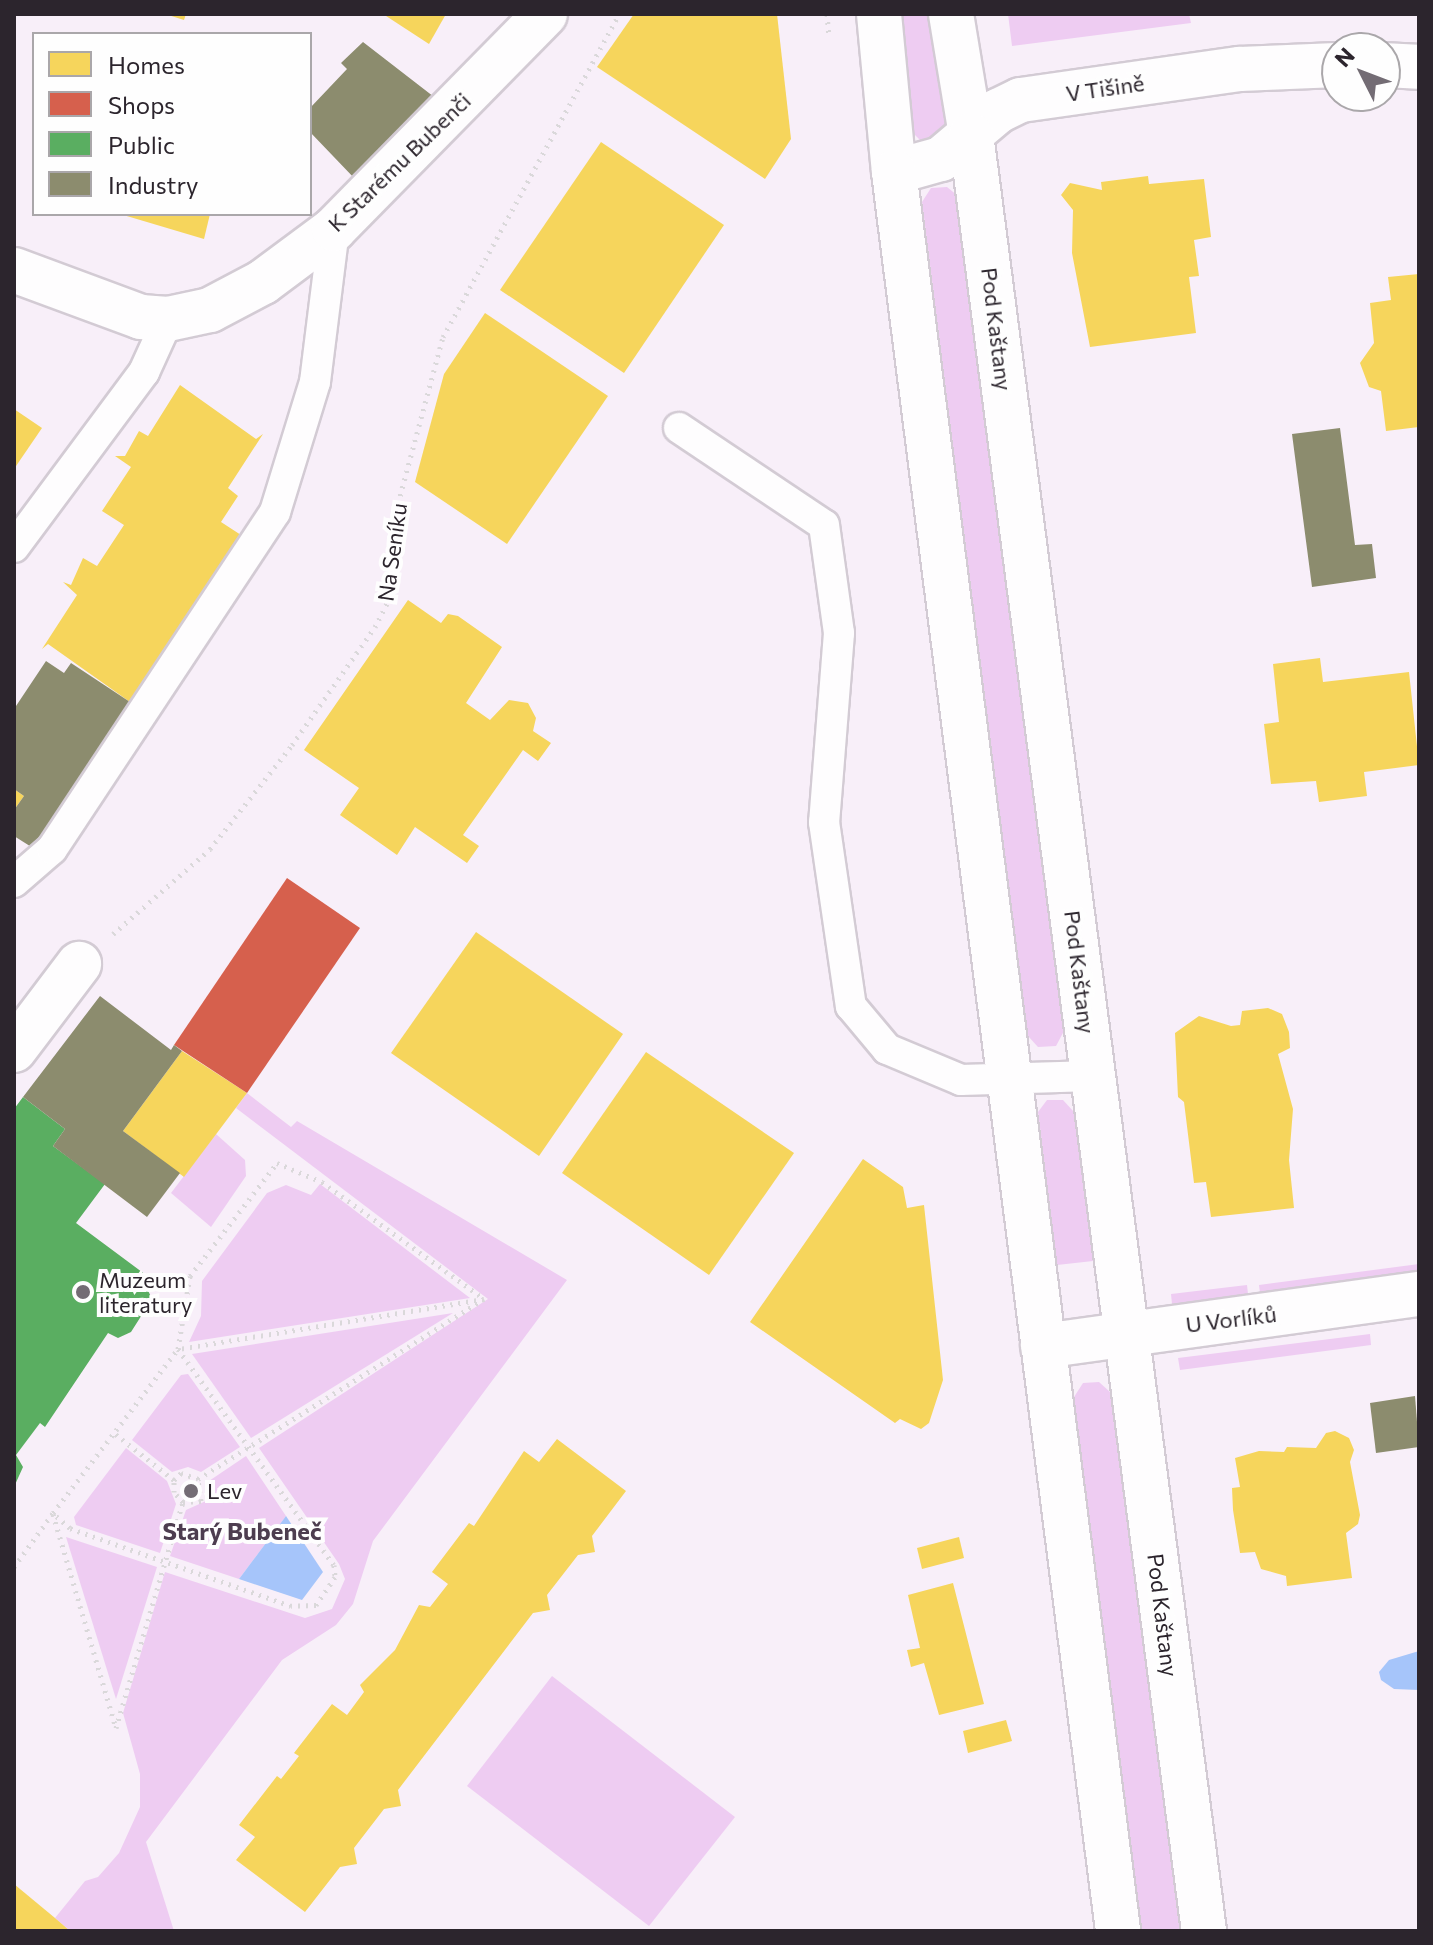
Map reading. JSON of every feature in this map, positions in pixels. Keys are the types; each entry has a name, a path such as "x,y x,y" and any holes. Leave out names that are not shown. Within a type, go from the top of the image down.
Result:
{"main road":[{"name":"K Starému Bubenči","path":"14,270 115,310 168,319 210,310 234,298 334,229 545,14"},
{"path":"879,14 894,172 1118,1931"},
{"name":"Pod Kaštany","path":"951,14 971,135 1204,1931"},
{"name":"V Tišině","path":"894,172 941,159 998,111 1021,100 1240,69 1321,66"},
{"path":"14,1050 79,964"},
{"name":"U Vorlíků","path":"1043,1346 1419,1294"}],"lane":[{"path":"14,882 52,849 275,512 315,382 334,229"},
{"path":"14,547 144,372 168,319"},
{"path":"679,428 824,525 839,633 824,822 851,1006 887,1049 961,1080 1093,1076"}],"path":[{"name":"Na Seníku","path":"79,964 210,849 292,745 375,627 388,602 396,511 443,337 619,14"},
{"path":"14,1567 178,1349 190,1276 277,1163 322,1182 484,1299"},
{"path":"178,1349 484,1299"},
{"path":"183,1502 174,1492 174,1480 181,1473 198,1479 484,1299"},
{"path":"53,1513 70,1528 291,1606 308,1608 325,1597 335,1577 334,1565 178,1349"},
{"path":"114,1433 174,1480"},
{"path":"183,1502 201,1501 198,1479"},
{"path":"53,1513 116,1728 163,1561 183,1502"}],"shaded area":[{"path":"899,14 934,14 948,127 941,141 923,143 911,131"},
{"path":"1008,14 1189,14 1191,23 1012,46"},
{"path":"947,187 958,196 1064,1031 1056,1046 1038,1047 1028,1036 922,202 931,188"},
{"path":"247,1093 291,1127 297,1121 567,1280 373,1541 353,1604 336,1625 282,1660 146,1842 174,1931 70,1931 55,1918 85,1881 98,1877 119,1853 140,1807 140,1774 123,1713 165,1572 305,1618 332,1609 345,1579 339,1564 259,1448 488,1299 236,1108"},
{"path":"1047,1100 1063,1100 1074,1112 1093,1261 1057,1265 1038,1112"},
{"path":"216,1134 245,1160 246,1176 211,1227 171,1193"},
{"path":"320,1184 470,1298 189,1342 201,1316 202,1281 267,1193 286,1185 311,1195"},
{"path":"1419,1264 1419,1273 1260,1293 1259,1285"},
{"path":"1247,1285 1248,1294 1172,1304 1171,1294"},
{"path":"453,1313 251,1438 192,1354"},
{"path":"1370,1334 1371,1345 1180,1370 1178,1358"},
{"path":"188,1374 240,1447 201,1472 188,1467 172,1472 132,1440 181,1375"},
{"path":"1099,1382 1110,1392 1180,1931 1142,1931 1074,1397 1083,1383"},
{"path":"126,1448 167,1481 176,1504 160,1553 76,1525 74,1517"},
{"path":"246,1456 286,1516 239,1579 170,1556 186,1510 206,1501 206,1483"},
{"path":"66,1537 157,1567 116,1699"},
{"path":"552,1676 735,1817 649,1926 467,1786"}],"water":[{"path":"286,1516 323,1572 302,1600 239,1579"},
{"path":"1419,1651 1419,1690 1394,1689 1381,1680 1379,1672 1389,1660"}],"building: Homes":[{"path":"165,14 186,14 184,20"},
{"path":"383,14 446,14 429,44"},
{"path":"634,14 777,14 791,139 765,179 597,67"},
{"path":"601,142 724,225 624,373 500,290"},
{"path":"1148,176 1149,184 1204,179 1211,237 1194,240 1199,276 1189,277 1196,333 1090,347 1072,253 1073,210 1061,195 1070,183 1102,190 1101,182"},
{"path":"127,216 210,216 204,239"},
{"path":"1419,274 1419,427 1386,431 1381,391 1369,387 1360,363 1374,343 1370,303 1391,300 1388,277"},
{"path":"485,313 608,396 507,544 415,482 444,374"},
{"path":"180,385 256,439 263,434 228,488 238,496 221,522 241,535 130,702 48,644 42,649 77,595 63,582 71,585 83,558 97,566 124,525 102,511 131,467 115,456 125,456 139,431 148,436"},
{"path":"14,409 42,428 14,469"},
{"path":"408,600 441,623 448,614 458,616 502,647 466,703 490,720 509,700 528,703 536,718 533,731 551,743 538,761 523,750 463,835 479,846 467,863 415,827 397,855 340,815 359,788 304,750"},
{"path":"1320,658 1323,682 1409,672 1419,765 1364,772 1367,796 1319,802 1316,781 1271,784 1264,724 1279,722 1273,664"},
{"path":"14,789 24,796 14,810"},
{"path":"476,932 623,1034 539,1156 391,1053"},
{"path":"1268,1008 1282,1014 1289,1032 1290,1048 1278,1054 1293,1109 1289,1160 1294,1208 1211,1217 1206,1182 1194,1183 1184,1102 1178,1097 1175,1033 1199,1016 1231,1026 1240,1025 1242,1011"},
{"path":"182,1051 247,1093 184,1177 123,1131"},
{"path":"646,1052 794,1153 709,1275 562,1173"},
{"path":"863,1159 903,1187 907,1208 924,1205 943,1380 929,1423 921,1429 900,1419 895,1423 750,1322"},
{"path":"1335,1431 1349,1438 1354,1450 1350,1462 1360,1515 1358,1524 1346,1533 1352,1578 1287,1586 1286,1576 1261,1569 1255,1552 1240,1553 1233,1510 1232,1488 1240,1487 1235,1458 1259,1451 1284,1452 1287,1447 1316,1448 1326,1433"},
{"path":"557,1439 626,1491 592,1536 595,1552 578,1555 547,1595 550,1610 533,1613 398,1790 401,1806 384,1809 354,1848 357,1864 340,1867 305,1912 236,1860 255,1837 239,1825 277,1776 281,1779 299,1756 294,1753 332,1704 347,1715 364,1692 360,1685 395,1650 419,1605 430,1607 448,1584 432,1572 469,1523 474,1526 524,1451 539,1462"},
{"path":"959,1537 964,1558 922,1569 917,1548"},
{"path":"953,1583 984,1704 939,1715 924,1663 911,1667 907,1650 920,1648 908,1595"},
{"path":"1006,1720 1012,1741 968,1753 963,1731"},
{"path":"14,1884 55,1918 70,1931 14,1931"}],"building: Shops":[{"path":"287,878 360,928 247,1093 174,1045"}],"building: Public":[{"name":"Muzeum literatury","path":"23,1097 65,1129 53,1146 105,1184 76,1223 150,1278 145,1284 152,1299 131,1332 118,1338 108,1333 45,1427 40,1423 16,1455 23,1467 14,1487 14,1109"}],"building: Industry":[{"path":"363,42 438,100 356,180 312,134 312,106 347,69 341,63"},
{"path":"1340,428 1355,545 1372,544 1376,578 1312,587 1292,434"},
{"path":"46,661 64,673 71,663 130,702 33,848 14,836 14,810 24,796 14,789 14,709"},
{"path":"100,996 171,1050 174,1045 182,1051 123,1131 180,1173 147,1217 53,1146 65,1129 23,1097"},
{"path":"1415,1396 1419,1447 1376,1453 1370,1403"}],"place":[{"name":"Muzeum literatury","path":"83,1292"},
{"name":"Lev","path":"191,1491"}],"district":[{"name":"Starý Bubeneč","path":"242,1531"}]}
